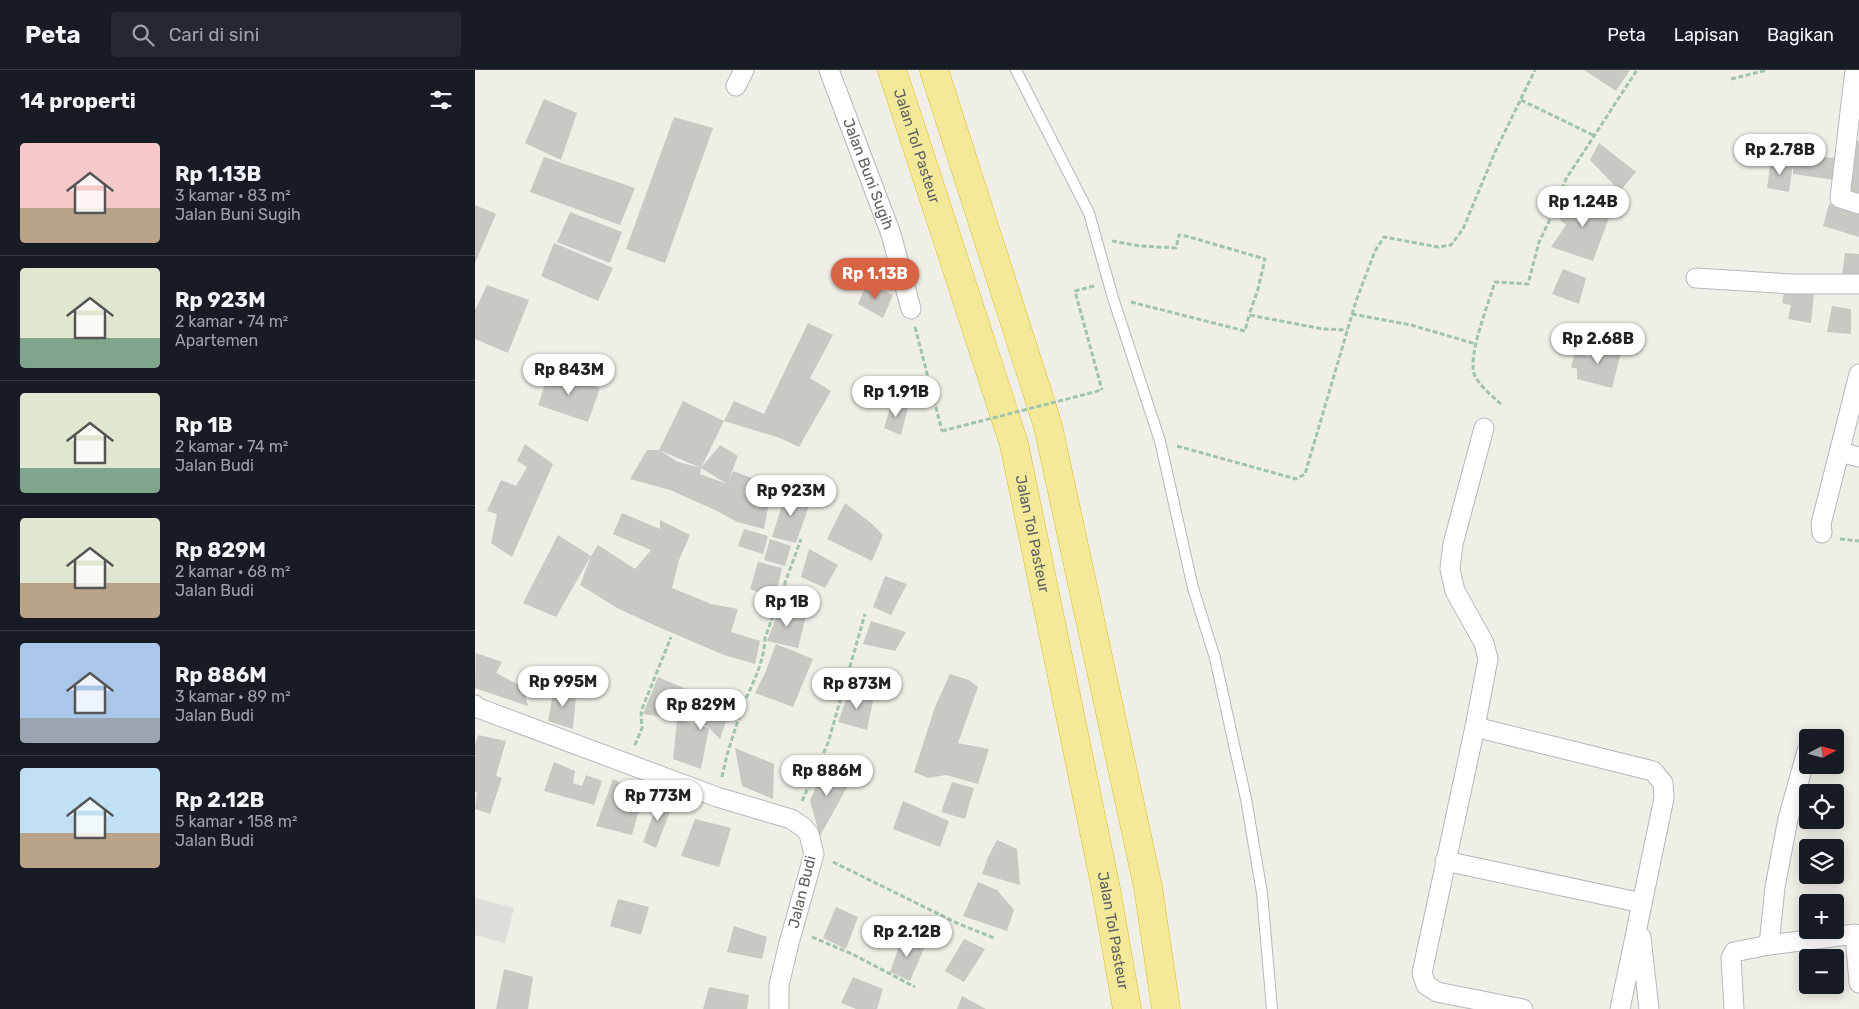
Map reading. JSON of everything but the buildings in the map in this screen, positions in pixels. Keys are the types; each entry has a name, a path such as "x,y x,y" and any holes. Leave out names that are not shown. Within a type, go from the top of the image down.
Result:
{"highway":[{"name":"Jalan Tol Pasteur","path":"892,70 1014,444 1107,889 1127,1009"},
{"path":"934,70 1048,426 1148,887 1166,1009"}],"street":[{"name":"Jalan Buni Sugih","path":"829,70 891,234 911,309"},
{"path":"1855,70 1840,198 1859,204"},
{"path":"1696,278 1791,284 1859,284"},
{"path":"1822,533 1821,524 1859,374"},
{"path":"1484,428 1453,544 1450,569 1455,591 1484,643 1488,659 1422,973 1426,984 1437,992 1523,1009"},
{"path":"1840,452 1859,457"},
{"name":"Jalan Budi","path":"475,705 478,708 524,727 717,797 791,818 803,826 809,834 814,854 779,984 779,1009"},
{"path":"1475,726 1653,771 1663,782 1664,798 1620,1009"},
{"path":"1769,945 1775,887 1801,774"},
{"path":"1445,861 1640,912"},
{"path":"1640,912 1649,1009"},
{"path":"1734,1009 1731,958 1734,952 1769,945 1857,934 1859,983"}],"lane":[{"path":"1016,70 1089,213 1113,298 1160,441 1193,588 1215,658 1246,799 1262,892 1272,1009"}],"path":[{"path":"1160,441 1296,479 1301,478 1308,467 1347,330 1365,275 1383,237 1438,247 1451,245 1463,228 1495,152 1535,70"},
{"path":"1501,404 1491,396 1474,375 1472,365 1495,282 1528,284 1539,242 1555,209 1566,179 1637,70"},
{"path":"1731,79 1767,70"},
{"path":"1521,100 1593,136"},
{"path":"1096,240 1176,248 1179,235 1265,259 1258,290 1245,331 1113,298"},
{"path":"911,309 942,431 1102,390 1075,292"},
{"path":"1352,314 1411,325 1477,344"},
{"path":"1249,315 1323,329 1347,330"},
{"path":"717,797 727,755 746,700 758,674 765,649 765,638 801,539"},
{"path":"791,818 802,801 828,743 865,614"},
{"path":"627,764 642,728 642,709 671,637"},
{"path":"814,854 959,924 994,938"},
{"path":"793,930 852,954 915,987"}],"shaded area":[{"path":"475,898 514,908 505,943 475,935"}]}
